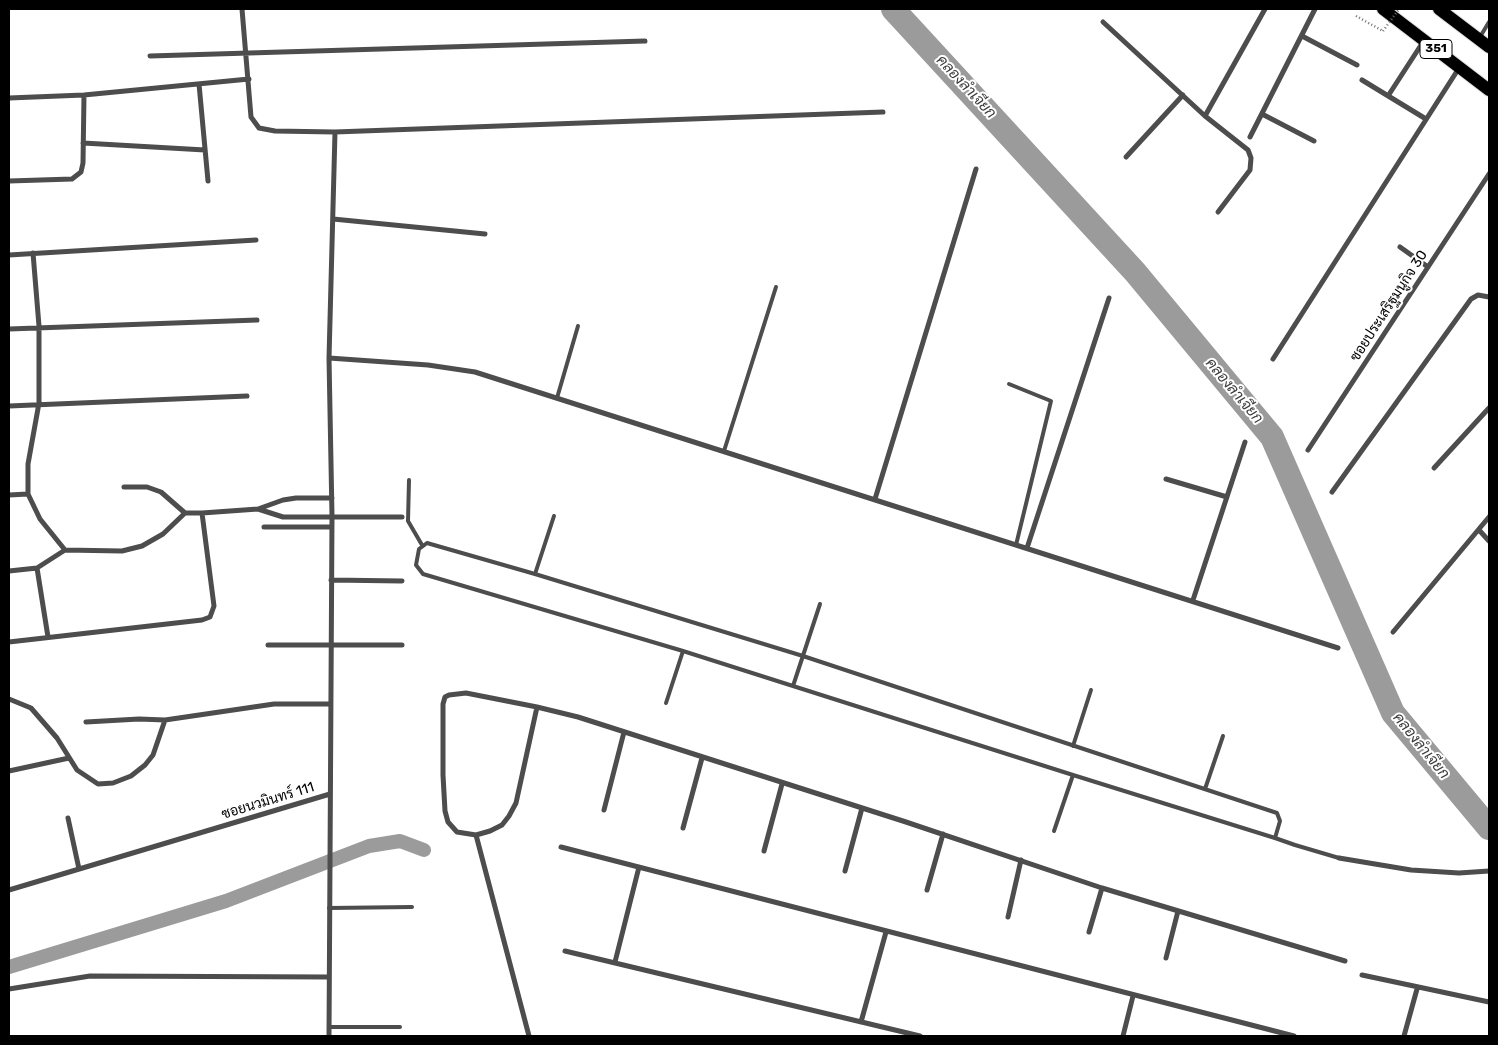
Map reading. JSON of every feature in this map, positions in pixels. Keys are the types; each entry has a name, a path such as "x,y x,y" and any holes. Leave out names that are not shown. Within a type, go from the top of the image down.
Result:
{"main road":[{"name":"351","path":"1383,9 1489,90"},
{"name":"351","path":"1439,9 1489,47"}],"street":[{"path":"242,9 251,117 259,128 335,132 883,112"},
{"path":"1205,116 1265,9"},
{"path":"1250,137 1315,9"},
{"path":"1102,22 1205,116 1248,150 1251,158 1250,170 1218,212"},
{"path":"1302,36 1357,65"},
{"path":"1388,96 1424,40"},
{"path":"150,56 646,41"},
{"path":"1273,358 1460,67"},
{"path":"9,98 84,95 249,79"},
{"path":"1362,80 1426,119"},
{"path":"199,84 208,181"},
{"path":"9,181 72,179 81,172 84,95"},
{"path":"1126,157 1183,95"},
{"path":"1262,114 1314,141"},
{"path":"330,794 332,498 329,358 335,132"},
{"path":"83,143 205,150"},
{"path":"875,499 976,169"},
{"name":"ซอยประเสริฐมนูกิจ 30","path":"1308,450 1489,174"},
{"path":"333,219 485,234"},
{"path":"9,255 256,240"},
{"path":"1400,247 1428,267"},
{"path":"33,253 38,326 39,403 28,464 28,494 40,519 65,550"},
{"path":"1332,492 1471,299 1478,295 1489,297"},
{"path":"1028,548 1110,298"},
{"path":"9,329 38,326 257,320"},
{"path":"329,358 428,365 475,372 1193,600 1338,648"},
{"path":"9,406 39,403 247,396"},
{"path":"1434,468 1489,408"},
{"path":"1193,600 1245,442"},
{"path":"1166,480 1227,497"},
{"path":"124,487 147,486 161,492 184,514"},
{"path":"9,495 28,494"},
{"path":"9,571 37,568 65,550 122,551 142,546 163,534 184,514 258,509 283,500 332,498"},
{"path":"258,509 283,517 402,517"},
{"path":"9,642 202,620 210,616 214,606 202,514"},
{"path":"1393,632 1489,518"},
{"path":"264,527 332,527"},
{"path":"1478,530 1489,541"},
{"path":"37,568 48,637"},
{"path":"331,580 402,581"},
{"path":"268,645 402,645"},
{"path":"537,707 516,803 502,825 476,835 457,832 448,822 445,810 442,775 443,704 445,697 449,695 466,693 537,707 624,732 943,834 1102,888 1345,961"},
{"path":"9,699 31,708 57,738 77,770 87,779 98,784 113,783 131,776 145,765 153,755 165,720"},
{"path":"86,722 140,718 165,720 251,706 330,704"},
{"path":"604,810 624,732"},
{"path":"9,771 69,758"},
{"path":"683,828 702,758"},
{"path":"764,851 782,784"},
{"name":"ซอยนวมินทร์ 111","path":"9,890 330,794 329,1036"},
{"path":"846,871 862,808"},
{"path":"68,818 79,869"},
{"path":"927,890 943,834"},
{"path":"476,835 529,1036"},
{"path":"561,847 1294,1036"},
{"path":"1339,858 1411,870 1488,872"},
{"path":"1008,917 1021,860"},
{"path":"615,962 639,867"},
{"path":"1089,932 1102,888"},
{"path":"1166,958 1178,911"},
{"path":"861,1022 886,932"},
{"path":"565,951 920,1036"},
{"path":"1362,975 1417,989 1489,1002"},
{"path":"9,989 90,976 329,976"},
{"path":"1404,1036 1417,989"},
{"path":"1123,1036 1133,996"}],"lane":[{"path":"1479,38 1489,22"},
{"path":"724,451 776,287"},
{"path":"557,398 578,326"},
{"path":"1009,384 1051,401 1016,545"},
{"path":"409,480 408,521 422,546"},
{"path":"535,574 554,516"},
{"path":"1275,838 1280,821 1277,813 802,656 535,574 427,544 422,546 416,558 416,565 423,574 683,651 1073,775 1339,858"},
{"path":"793,686 820,604"},
{"path":"666,703 683,651"},
{"path":"1073,746 1091,690"},
{"path":"1206,789 1223,736"},
{"path":"1054,831 1073,775"},
{"path":"329,908 412,908"},
{"path":"329,1027 400,1027"}],"path":[{"path":"1356,16 1383,31 1400,9"}],"waterway":[{"name":"คลองลำเจียก","path":"893,9 1135,272 1272,437 1393,713 1489,828"},
{"path":"9,967 226,901 369,846 400,841 424,850"}]}
